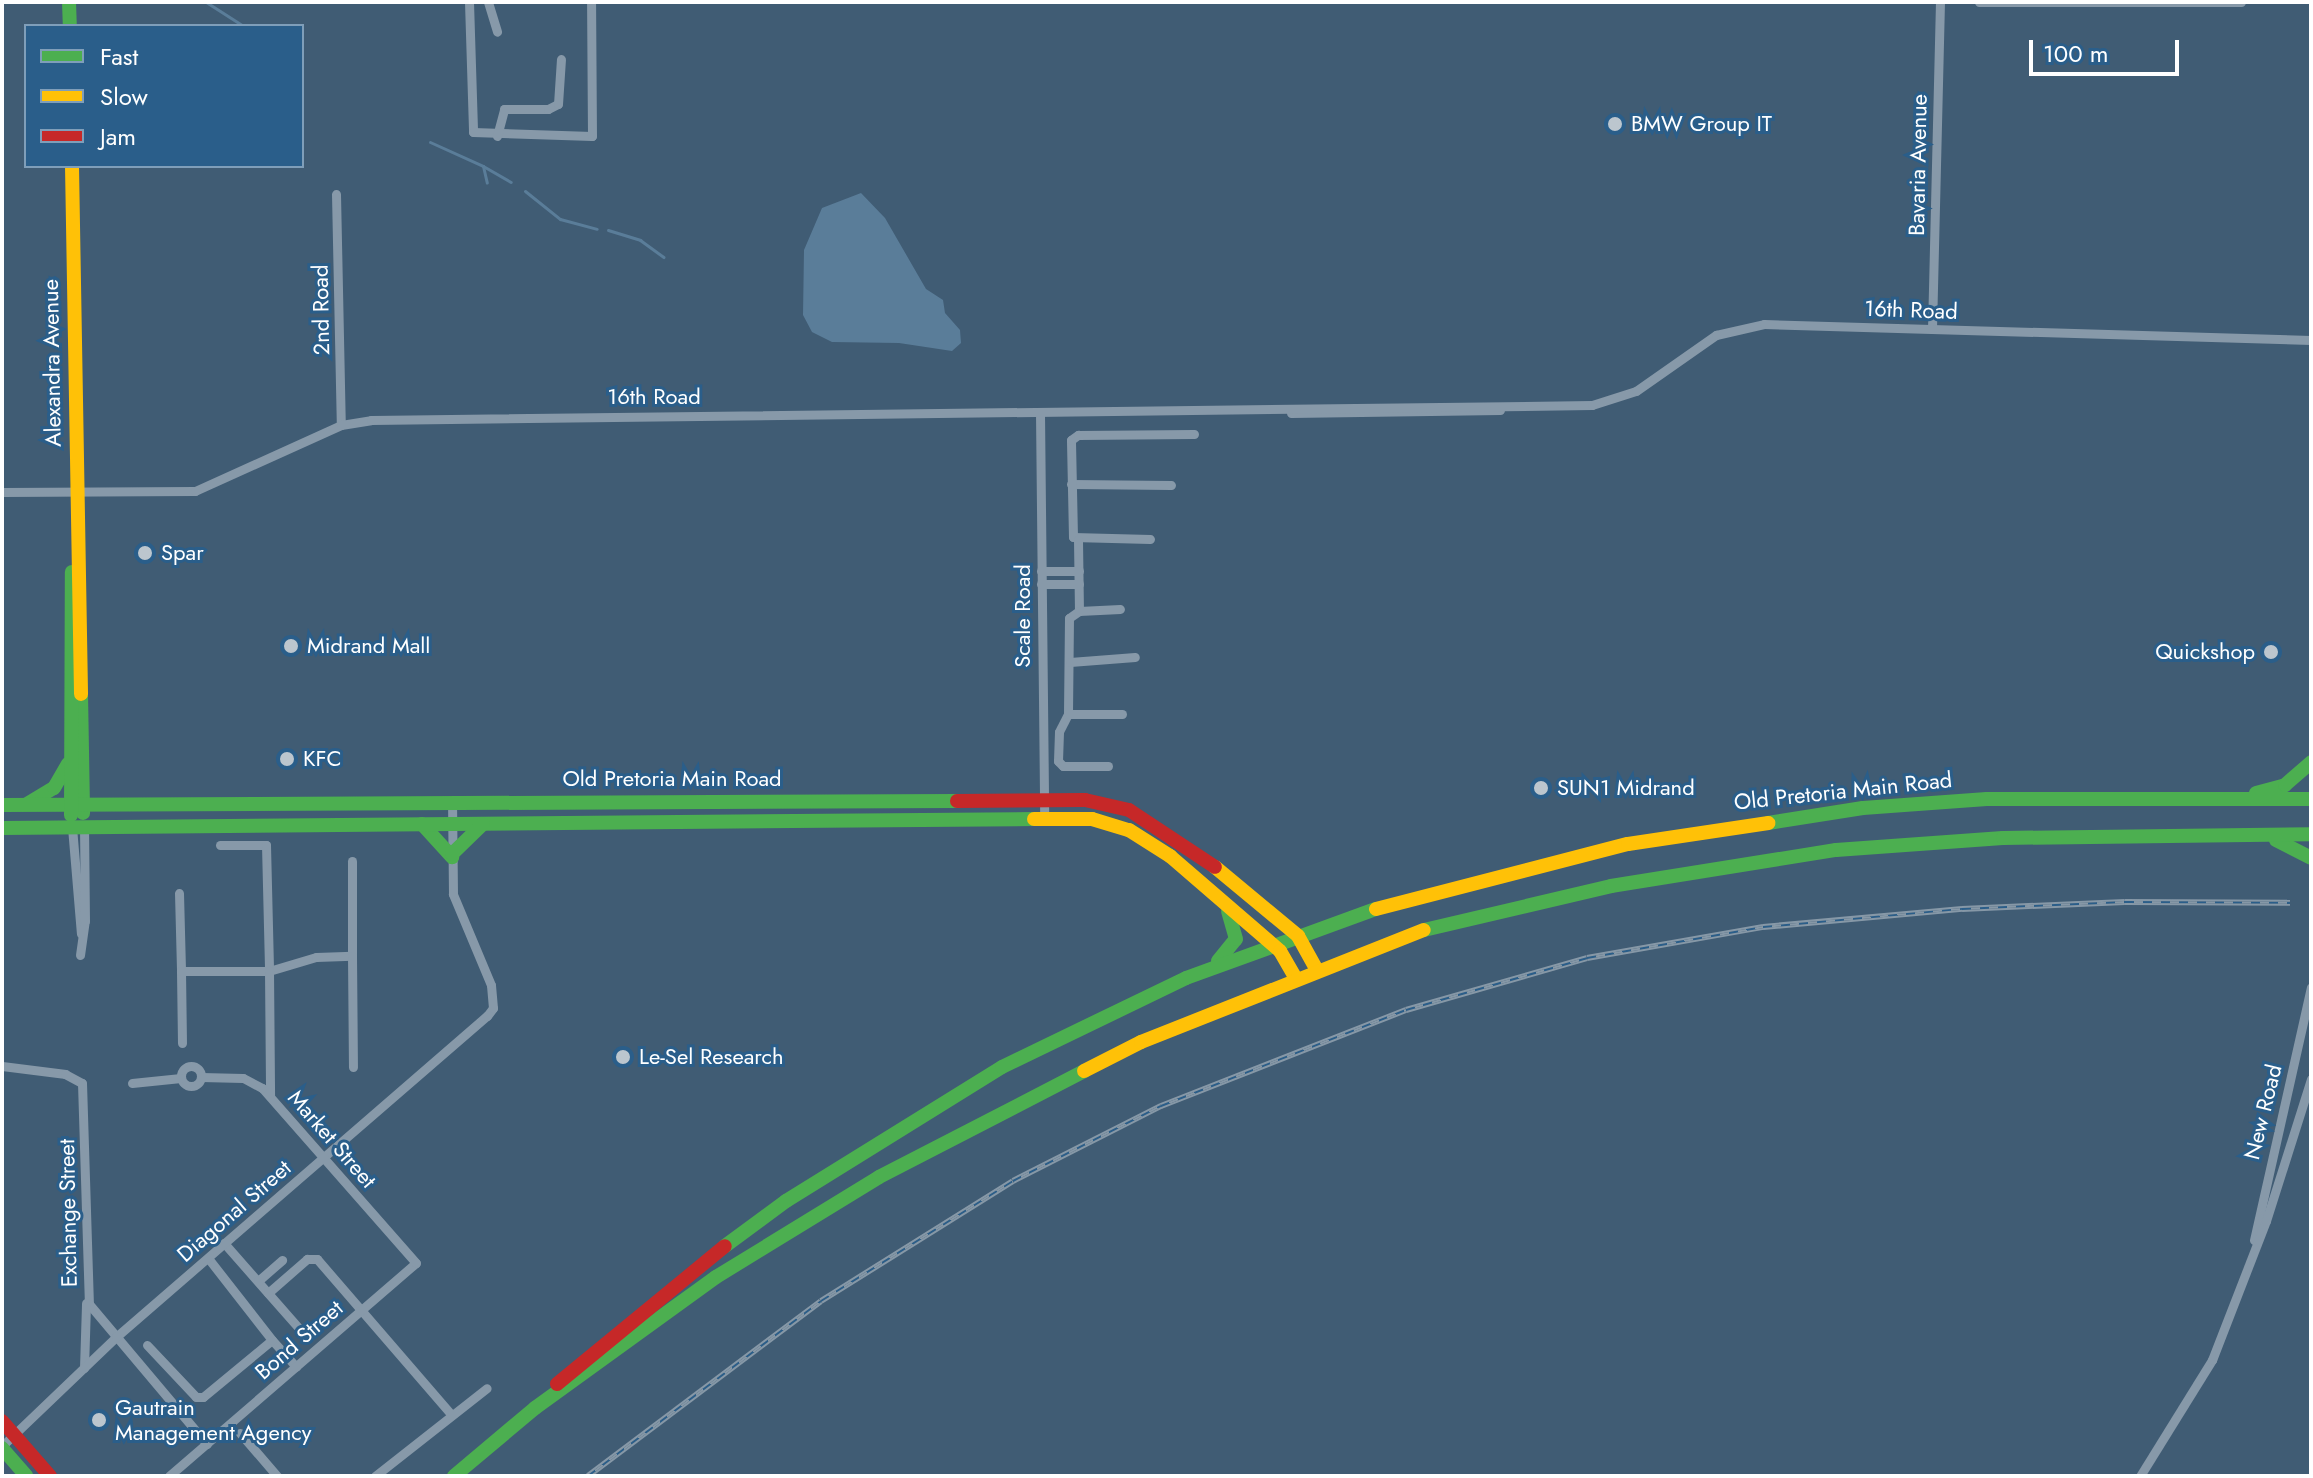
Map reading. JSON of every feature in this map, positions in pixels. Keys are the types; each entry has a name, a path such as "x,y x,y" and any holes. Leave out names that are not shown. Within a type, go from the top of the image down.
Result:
{"main road":[{"path":"69,2 70,24"},
{"name":"Alexandra Avenue","path":"72,168 78,826"},
{"name":"Alexandra Avenue","path":"75,560 68,593 68,763 76,805"},
{"path":"2216,799 2279,788 2311,762"},
{"path":"22,806 54,788 68,763"},
{"name":"Old Pretoria Main Road","path":"2,805 1042,798 1112,804 1156,823 1298,936 1316,969"},
{"name":"Old Pretoria Main Road","path":"454,1476 663,1293 806,1187 1002,1067 1186,978 1273,945 1496,874 1755,821 1944,801 2311,799"},
{"name":"Old Pretoria Main Road","path":"2,828 1092,819 1129,830 1215,893 1273,945 1295,977"},
{"path":"422,824 452,855 484,823"},
{"name":"Old Pretoria Main Road","path":"535,1408 740,1261 879,1177 1128,1048 1295,977 1408,934 1499,910 1783,856 2003,838 2311,834"},
{"path":"2264,836 2311,858"},
{"path":"1186,978 1226,955 1236,939 1234,921 1215,893"},
{"path":"2,1421 50,1476"},
{"path":"2,1447 26,1476"}],"street":[{"path":"469,2 471,128 481,136 592,136 591,2"},
{"path":"488,2 497,32"},
{"name":"Bavaria Avenue","path":"1932,329 1940,2"},
{"path":"1979,2 2241,2"},
{"path":"497,136 504,109 548,109 558,104 561,59"},
{"name":"2nd Road","path":"336,194 341,425"},
{"name":"16th Road","path":"2,492 76,495 195,491 341,425 532,415 1248,410 1440,414 1531,406 1592,405 1620,398 1700,343 1734,328 1764,324 2311,340"},
{"name":"Scale Road","path":"1040,413 1044,818"},
{"path":"1079,611 1078,540 1070,531 1074,436 1194,434"},
{"path":"1071,484 1171,485"},
{"path":"1078,540 1150,539"},
{"path":"1041,571 1079,571"},
{"path":"1041,584 1079,584"},
{"path":"1108,766 1059,765 1059,732 1068,714 1069,618 1079,611 1120,609"},
{"path":"1070,662 1135,657"},
{"path":"1068,714 1122,714"},
{"path":"452,801 452,855"},
{"name":"Alexandra Avenue","path":"78,826 80,955"},
{"path":"220,845 266,845 270,1095"},
{"name":"Diagonal Street","path":"2,1447 116,1337 481,1024 493,1008 491,985 453,894 452,855"},
{"path":"352,861 353,1067"},
{"path":"179,893 182,1043"},
{"path":"181,971 269,971 316,957 352,956"},
{"name":"New Road","path":"2253,1247 2275,1130 2311,987"},
{"name":"Exchange Street","path":"2,1066 70,1075 82,1083 87,1297 116,1337 207,1444"},
{"path":"132,1083 181,1078 192,1087 201,1077 190,1066 181,1078"},
{"name":"Market Street","path":"201,1077 249,1080 270,1095 416,1263"},
{"name":"New Road","path":"2140,1476 2207,1371 2311,1079"},
{"path":"224,1243 297,1326"},
{"path":"208,1258 296,1367"},
{"path":"268,1293 312,1258 451,1414"},
{"path":"258,1281 282,1260"},
{"name":"Bond Street","path":"169,1476 416,1263"},
{"path":"84,1368 87,1297"},
{"path":"147,1345 196,1397 203,1397 272,1340"},
{"path":"375,1476 487,1388"},
{"path":"240,1433 277,1476"}],"water":[{"path":"861,193 885,218 926,289 943,300 945,313 960,330 961,343 952,351 899,343 832,342 812,332 803,315 804,250 822,208"}],"waterway":[{"path":"206,2 240,24"},
{"path":"430,142 483,166 487,183"},
{"path":"483,166 511,182"},
{"path":"525,191 560,219 597,229"},
{"path":"608,230 640,240 663,257"}],"railway":[{"path":"588,1476 821,1301 1013,1181 1161,1106 1406,1010 1587,958 1763,927 1962,909 2125,902 2290,903"}],"traffic: fast":[{"path":"69,2 70,24"},
{"path":"71,815 72,572"},
{"path":"81,694 83,813"},
{"path":"2256,793 2285,785 2311,762"},
{"path":"27,804 54,788 68,764"},
{"path":"1768,823 1863,808 1987,799 2311,799"},
{"path":"2,805 957,801"},
{"path":"2,828 1034,819"},
{"path":"422,824 452,857"},
{"path":"452,854 483,824"},
{"path":"1424,930 1611,886 1836,850 2003,838 2311,834"},
{"path":"2276,840 2311,858"},
{"path":"725,1246 786,1201 1002,1067 1186,978 1376,909"},
{"path":"1218,961 1236,939 1228,911"},
{"path":"454,1476 535,1408 716,1277 879,1177 1084,1071"},
{"path":"2,1448 26,1476"}],"traffic: slow":[{"path":"72,168 81,694"},
{"path":"1034,819 1092,819 1129,830 1170,856 1280,951 1295,977"},
{"path":"1376,909 1628,844 1768,823"},
{"path":"1215,867 1298,936 1316,969"},
{"path":"1084,1071 1141,1042 1424,930"}],"traffic: jam":[{"path":"957,801 1085,800 1129,810 1215,867"},
{"path":"557,1384 725,1246"},
{"path":"2,1421 50,1476"}],"place":[{"name":"BMW Group IT","path":"1615,124"},
{"name":"Spar","path":"145,553"},
{"name":"Midrand Mall","path":"291,646"},
{"name":"Quickshop","path":"2271,652"},
{"name":"KFC","path":"287,759"},
{"name":"SUN1 Midrand","path":"1541,788"},
{"name":"Le-Sel Research","path":"623,1057"},
{"name":"Gautrain Management Agency","path":"99,1420"}]}
